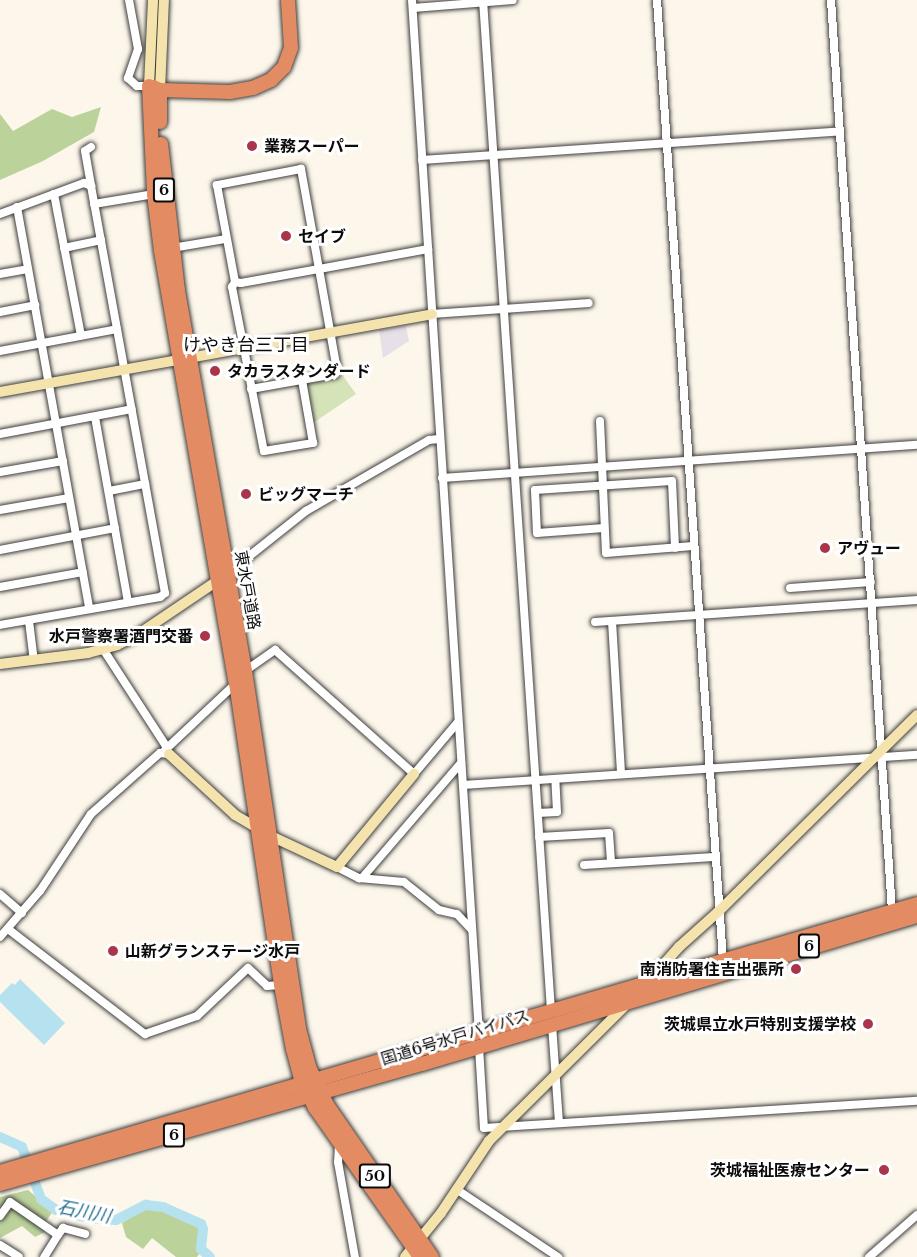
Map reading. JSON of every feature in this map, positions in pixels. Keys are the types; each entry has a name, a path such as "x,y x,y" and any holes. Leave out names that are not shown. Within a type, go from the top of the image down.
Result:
{"highway":[{"path":"157,86 242,84 265,77 280,62 286,44 279,0"},
{"path":"157,86 230,92 254,88 271,80 284,67 291,48 288,0"},
{"name":"東水戸道路","path":"157,86 154,194 224,577 245,671 271,836 295,1013 308,1081"},
{"name":"東水戸道路","path":"157,86 162,167 184,359"},
{"name":"東水戸道路","path":"224,577 236,683 281,985 289,1030 314,1095"},
{"name":"国道6号水戸バイパス","path":"0,1184 23,1171 308,1081 917,904"},
{"name":"国道6号水戸バイパス","path":"39,1166 314,1095 917,916"},
{"name":"50","path":"314,1095 339,1145 415,1250 432,1257"},
{"name":"50","path":"314,1095 415,1250"},
{"name":"国道6号水戸バイパス","path":"0,1172 23,1171"}],"street":[{"path":"129,0 138,49 128,78 137,86 157,86"},
{"path":"153,0 157,86"},
{"path":"157,86 164,0"},
{"path":"478,1032 412,4 513,0"},
{"path":"657,0 714,857 723,961"},
{"path":"831,0 838,132 871,582 880,755 892,912"},
{"path":"483,1 551,1010"},
{"path":"422,160 838,132"},
{"path":"0,625 160,597 165,593 85,151 91,147"},
{"path":"251,389 335,374 337,370 301,169 217,185 235,282 232,287 251,389 264,451 313,443 302,380"},
{"path":"0,214 84,183 91,186"},
{"path":"54,194 81,335"},
{"path":"94,204 154,194"},
{"path":"17,207 89,609"},
{"path":"171,249 226,239"},
{"path":"64,248 101,240"},
{"path":"235,282 428,249"},
{"path":"0,273 28,269"},
{"path":"0,392 432,314 589,303"},
{"path":"0,312 35,306"},
{"path":"0,351 117,329"},
{"path":"0,434 132,410"},
{"path":"95,417 128,602"},
{"path":"600,421 606,553 693,546"},
{"path":"0,664 103,649 134,637 224,577 306,511 429,440 439,439"},
{"path":"442,478 917,445"},
{"path":"0,472 63,460"},
{"path":"604,528 537,533 535,490 672,481 675,548"},
{"path":"109,491 145,484"},
{"path":"0,510 69,498"},
{"path":"0,550 115,528"},
{"path":"0,587 83,572"},
{"path":"790,588 871,582"},
{"path":"595,622 917,600"},
{"path":"28,621 34,659"},
{"path":"612,621 621,773"},
{"path":"103,649 166,751 235,815 271,836 362,878 404,882 439,910 457,914 471,929"},
{"path":"245,671 275,650 414,774"},
{"path":"0,937 40,891 91,814 166,751 236,683"},
{"path":"415,1250 483,1149 502,1127 630,1002 678,947 718,912 880,755 917,715"},
{"path":"337,867 458,722"},
{"path":"463,785 880,755 917,755"},
{"path":"362,878 461,763"},
{"path":"538,813 556,812 555,779"},
{"path":"539,837 609,832 610,863"},
{"path":"584,865 714,857"},
{"path":"0,894 22,913"},
{"path":"8,929 145,1034 197,1016 248,968 267,986 281,985"},
{"path":"552,1025 559,1123"},
{"path":"479,1047 484,1128 917,1101"},
{"path":"339,1145 338,1162 355,1257"},
{"path":"456,1189 558,1257"},
{"path":"0,1216 10,1202 58,1234"},
{"path":"869,1257 917,1215"},
{"path":"44,1257 63,1228 85,1234"},
{"path":"1,1248 19,1257"}],"shaded area":[{"path":"406,326 409,341 383,358 379,330"}],"green space":[{"path":"101,107 94,132 43,161 0,180 0,114 13,131 52,109 72,117"},
{"path":"343,376 356,394 313,423 306,386 309,382"},
{"path":"28,1190 53,1211 45,1223 45,1232 35,1237 22,1226 0,1238 0,1197"},
{"path":"148,1207 177,1215 195,1224 201,1230 200,1253 197,1257 176,1257 152,1238 143,1249 126,1237 122,1223"}],"water":[{"path":"20,979 65,1023 44,1045 0,1002 0,995 12,983 15,985"}],"waterway":[{"name":"石川川","path":"0,1137 22,1147 41,1199 56,1210 88,1218 116,1220 146,1205 163,1207 201,1224 203,1229 201,1249 210,1257"}],"place":[{"name":"業務スーパー","path":"252,146"},
{"name":"セイブ","path":"286,236"},
{"name":"タカラスタンダード","path":"215,371"},
{"name":"ビッグマーチ","path":"246,494"},
{"name":"アヴュー","path":"825,548"},
{"name":"水戸警察署酒門交番","path":"205,636"},
{"name":"山新グランステージ水戸","path":"113,951"},
{"name":"南消防署住吉出張所","path":"796,969"},
{"name":"茨城県立水戸特別支援学校","path":"868,1024"},
{"name":"茨城福祉医療センター","path":"884,1170"}],"district":[{"name":"けやき台三丁目","path":"246,345"}]}
